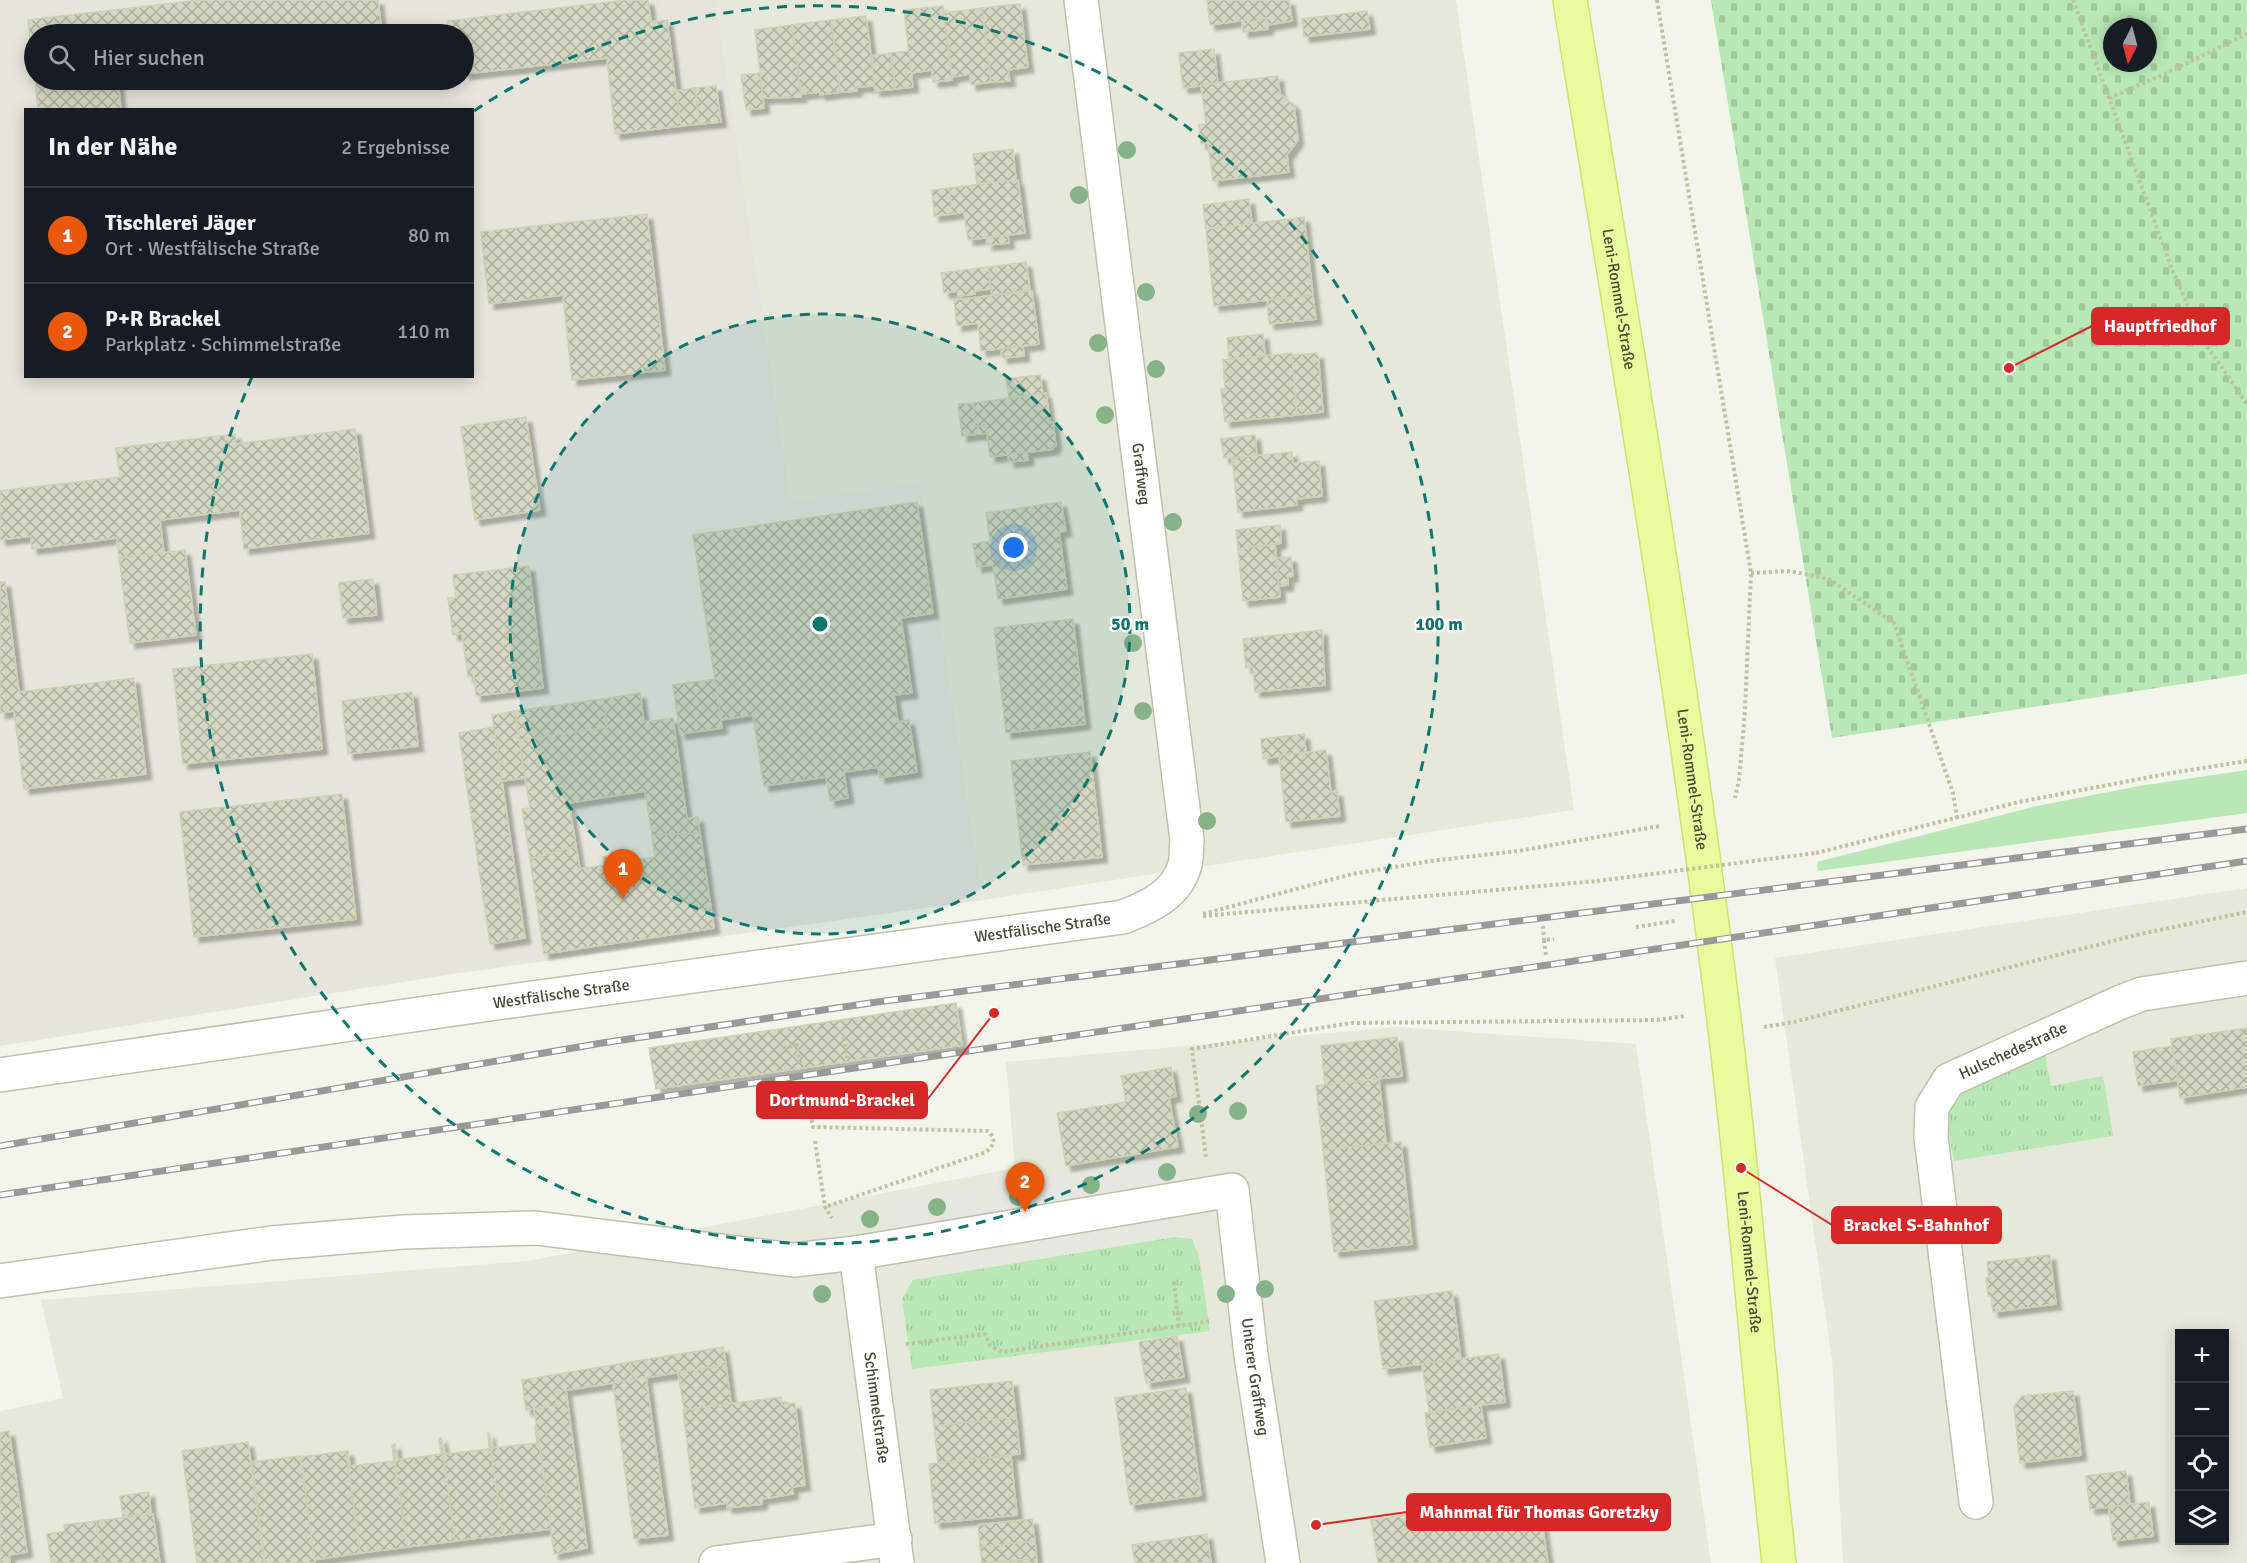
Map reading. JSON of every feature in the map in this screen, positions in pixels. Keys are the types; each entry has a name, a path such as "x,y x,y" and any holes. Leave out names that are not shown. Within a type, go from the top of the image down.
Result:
{"main road":[{"name":"Leni-Rommel-Straße","path":"1570,0 1662,563 1711,917 1741,1168 1779,1563"}],"street":[{"name":"Graffweg","path":"1081,0 1187,840 1185,864 1175,887 1153,905 1124,918"},
{"name":"Westfälische Straße","path":"0,1075 476,1006 1124,918"},
{"name":"Hulschedestraße","path":"1976,1502 1931,1137 1932,1107 1949,1080 2121,1002 2142,994 2247,978"},
{"path":"0,1281 272,1243 403,1232 536,1228 794,1260 856,1253 1221,1192"},
{"name":"Unterer Graffweg","path":"1221,1192 1251,1356 1283,1563"},
{"name":"Schimmelstraße","path":"856,1253 896,1551"},
{"path":"716,1563 896,1551"}],"path":[{"path":"1657,0 1751,573 1745,710 1739,780 1734,800"},
{"path":"2073,0 2172,269 2203,340 2247,404"},
{"path":"2109,98 2247,34"},
{"path":"1751,573 1790,571 1829,579 1894,623 1953,793 1957,818"},
{"path":"1663,826 1518,851 1352,874 1193,916 1597,881 1816,853 2019,802 2147,777 2247,761"},
{"path":"1757,1028 1794,1022 2140,934 2247,912"},
{"path":"1543,926 1546,955"},
{"path":"1544,940 1554,939"},
{"path":"1221,1192 1192,1049 1351,1023 1657,1020 1688,1016"},
{"path":"844,1038 847,1058"},
{"path":"783,1048 797,1045 800,1065"},
{"path":"808,1102 813,1126 988,1131 993,1135 994,1142 986,1152 825,1207 815,1141"},
{"path":"1174,1282 1179,1326"},
{"path":"901,1345 985,1334 990,1345 1002,1352 1208,1321"}],"shaded area":[{"path":"0,0 716,0 791,500 920,482 983,900 453,974 0,1046"},
{"path":"716,0 1456,0 1574,810 983,900 920,482 791,500"},
{"path":"2247,888 2247,1563 1843,1563 1832,1360 1775,958"},
{"path":"1396,1027 1636,1044 1711,1563 0,1563 0,1411 63,1398 41,1300 527,1261 1015,1168 1006,1062"},
{"path":"1161,1156 1174,1237 947,1274 938,1222 882,1230 878,1203"}],"green space":[{"path":"1711,0 2247,0 2247,674 1832,738"},
{"path":"2247,770 2247,813 1818,871 1817,862 2037,806 2139,786"},
{"path":"2045,1055 2051,1086 2103,1076 2113,1136 1954,1161 1945,1113 1954,1096"},
{"path":"1174,1237 1192,1239 1199,1256 1210,1331 912,1369 902,1299 913,1280"}],"building":[{"path":"200,0 378,0 381,24 28,24 28,20"},
{"path":"626,0 648,0 651,22 667,20 681,126 615,134 607,58 474,73 474,24 448,24 448,21"},
{"path":"1207,0 1289,0 1292,21 1267,25 1267,18 1248,23 1247,20 1210,25"},
{"path":"1020,4 1028,67 1008,70 1010,81 991,82 982,8"},
{"path":"943,6 952,80 933,82 932,70 911,73 904,10"},
{"path":"982,8 991,82 971,85 970,74 952,77 944,13"},
{"path":"1367,11 1370,29 1304,37 1302,19"},
{"path":"866,16 875,86 856,87 857,91 840,92 831,20"},
{"path":"1267,18 1268,29 1243,32 1242,20 1247,20 1248,23"},
{"path":"831,20 840,92 820,95 820,92 801,94 792,25"},
{"path":"792,25 801,97 763,98 755,30"},
{"path":"1214,49 1218,84 1183,88 1179,53"},
{"path":"909,51 913,87 895,89 891,53"},
{"path":"891,53 895,89 875,91 871,56"},
{"path":"760,73 764,108 746,110 741,75"},
{"path":"1278,76 1280,94 1294,105 1298,140 1287,155 1289,172 1213,181 1208,142 1201,144 1199,125 1206,124 1201,85"},
{"path":"716,86 721,122 699,124 695,88"},
{"path":"695,88 699,124 681,126 676,91"},
{"path":"36,90 119,90 121,108 38,108"},
{"path":"1013,149 1016,180 977,184 973,154"},
{"path":"1018,180 1025,233 968,240 964,212 952,214 949,188"},
{"path":"949,188 952,214 934,216 932,190"},
{"path":"1249,199 1252,224 1206,229 1203,205"},
{"path":"647,214 665,370 572,380 563,295 489,304 481,232"},
{"path":"1304,217 1313,295 1214,306 1206,229"},
{"path":"1008,235 1009,243 987,245 987,237"},
{"path":"1026,262 1030,290 992,295 988,267"},
{"path":"988,267 990,289 958,296 958,291 944,293 941,273"},
{"path":"1032,291 1039,344 981,351 978,323 957,326 954,300"},
{"path":"1313,295 1316,319 1269,324 1267,300"},
{"path":"1263,334 1265,356 1229,359 1227,338"},
{"path":"1023,346 1024,356 1002,358 1001,349"},
{"path":"1292,353 1297,415 1225,422 1221,389 1225,389 1223,360"},
{"path":"1318,353 1323,412 1297,415 1292,355"},
{"path":"1040,375 1043,394 1009,398 1006,379"},
{"path":"1046,393 1056,446 1053,449 990,457 986,425 975,427 973,403"},
{"path":"973,403 975,427 986,425 987,433 962,436 958,404"},
{"path":"526,417 540,510 475,520 461,427"},
{"path":"355,429 369,533 244,549 240,510 160,520 164,553 119,558 117,538 32,549 31,536 0,540 0,491 120,477 116,448 235,434 236,444"},
{"path":"1255,435 1257,456 1224,458 1221,439"},
{"path":"1027,452 1028,460 1009,462 1008,454"},
{"path":"1292,452 1293,463 1319,461 1322,496 1297,499 1297,505 1238,512 1232,458"},
{"path":"917,502 933,613 901,618 912,693 894,695 898,722 909,720 917,772 880,778 878,767 844,772 848,798 830,801 826,777 764,786 753,715 721,720 693,535"},
{"path":"1061,502 1066,531 1059,532 1067,589 998,599 993,565 977,567 973,544 990,541 986,513"},
{"path":"1280,525 1281,543 1238,549 1236,530"},
{"path":"1275,544 1280,597 1243,601 1238,549"},
{"path":"185,550 196,635 130,643 119,558"},
{"path":"1291,557 1293,576 1288,577 1288,585 1279,586 1276,558"},
{"path":"529,566 543,688 476,696 474,676 468,677 462,633 453,635 448,598 456,598 453,575"},
{"path":"373,579 377,615 343,618 339,583"},
{"path":"0,582 5,582 19,692 134,678 146,774 24,789 14,711 0,713"},
{"path":"1073,619 1085,724 1006,733 994,628"},
{"path":"1322,630 1325,685 1255,692 1253,667 1246,668 1243,639"},
{"path":"312,654 322,749 183,764 173,669"},
{"path":"715,679 722,728 680,734 673,685"},
{"path":"412,692 418,746 348,754 342,701"},
{"path":"640,693 644,722 673,718 687,819 698,817 700,833 652,835 645,791 569,803 576,846 530,859 522,809 530,808 519,740 607,727 603,699"},
{"path":"603,699 607,727 519,740 515,711"},
{"path":"515,711 525,778 502,781 492,715"},
{"path":"494,727 525,938 490,944 459,733"},
{"path":"1304,734 1306,752 1263,759 1261,739"},
{"path":"1326,750 1331,792 1337,791 1340,816 1286,822 1279,755"},
{"path":"1090,752 1102,857 1023,865 1011,761"},
{"path":"342,794 356,919 194,937 180,812"},
{"path":"700,833 714,928 544,954 530,859 576,846 580,869 604,865 603,857 629,853 630,861 655,857 652,835"},
{"path":"956,1003 962,1045 656,1089 649,1048"},
{"path":"2247,1028 2247,1087 2180,1098 2171,1039"},
{"path":"1397,1037 1402,1076 1325,1085 1321,1046"},
{"path":"2172,1046 2178,1080 2138,1086 2133,1052"},
{"path":"1171,1067 1176,1096 1169,1098 1178,1147 1066,1166 1057,1113 1126,1102 1121,1076"},
{"path":"1379,1079 1386,1143 1323,1150 1316,1086"},
{"path":"1401,1142 1412,1244 1334,1252 1323,1150"},
{"path":"2050,1255 2056,1304 1993,1312 1991,1296 1988,1296 1987,1262"},
{"path":"1452,1291 1461,1359 1383,1369 1374,1301"},
{"path":"1177,1336 1184,1377 1146,1383 1139,1342"},
{"path":"723,1347 726,1365 632,1380 630,1362"},
{"path":"1499,1354 1505,1402 1429,1412 1422,1364"},
{"path":"630,1362 632,1380 555,1392 557,1406 526,1410 522,1380"},
{"path":"726,1365 731,1403 684,1410 678,1372"},
{"path":"646,1377 668,1535 634,1539 613,1383"},
{"path":"1012,1381 1016,1417 934,1426 930,1390"},
{"path":"1186,1388 1201,1495 1130,1505 1115,1398"},
{"path":"566,1390 587,1548 554,1554 534,1409 557,1406 555,1392"},
{"path":"2073,1391 2081,1455 2020,1463 2014,1407 2022,1396"},
{"path":"781,1397 782,1405 795,1403 805,1485 792,1487 793,1494 762,1499 762,1504 727,1508 727,1503 695,1508 683,1410"},
{"path":"1481,1406 1486,1438 1430,1447 1425,1413"},
{"path":"1016,1417 1020,1454 938,1463 934,1426"},
{"path":"535,1426 537,1427 551,1529 503,1535 489,1433 492,1448 537,1443"},
{"path":"9,1431 27,1552 9,1555 10,1563 0,1563 0,1433"},
{"path":"488,1432 503,1535 455,1541 441,1438 445,1454 489,1449"},
{"path":"441,1438 455,1541 407,1547 393,1445 395,1444 397,1460 441,1454 439,1439"},
{"path":"248,1442 264,1563 197,1563 182,1451"},
{"path":"392,1445 407,1547 360,1553 346,1451 348,1451 350,1466 394,1461"},
{"path":"346,1451 360,1553 314,1560 301,1457"},
{"path":"300,1456 315,1563 265,1563 252,1462"},
{"path":"1011,1456 1017,1515 935,1523 929,1464"},
{"path":"2126,1471 2130,1505 2090,1509 2086,1476"},
{"path":"149,1492 151,1513 123,1517 120,1496"},
{"path":"1538,1496 1548,1563 1378,1563 1371,1520"},
{"path":"2149,1502 2153,1536 2113,1541 2109,1507"},
{"path":"153,1514 160,1563 102,1563 96,1521"},
{"path":"1032,1519 1035,1541 980,1547 978,1525"},
{"path":"96,1521 102,1563 51,1563 47,1534 65,1531 64,1525"},
{"path":"1207,1534 1211,1563 1135,1563 1132,1545"},
{"path":"1035,1541 1037,1563 1029,1563 1029,1559 982,1563 980,1547"},
{"path":"1029,1559 1029,1563 993,1563"}],"railway":[{"path":"0,1146 602,1043 877,1002 2247,829"},
{"path":"0,1195 2247,861"}],"place":[{"name":"Hauptfriedhof","path":"2009,368"},
{"name":"Tischlerei Jäger","path":"623,899"},
{"name":"Dortmund-Brackel","path":"994,1013"},
{"name":"Brackel S-Bahnhof","path":"1741,1168"},
{"name":"P+R Brackel","path":"1025,1212"},
{"name":"Mahnmal für Thomas Goretzky","path":"1316,1525"}]}
